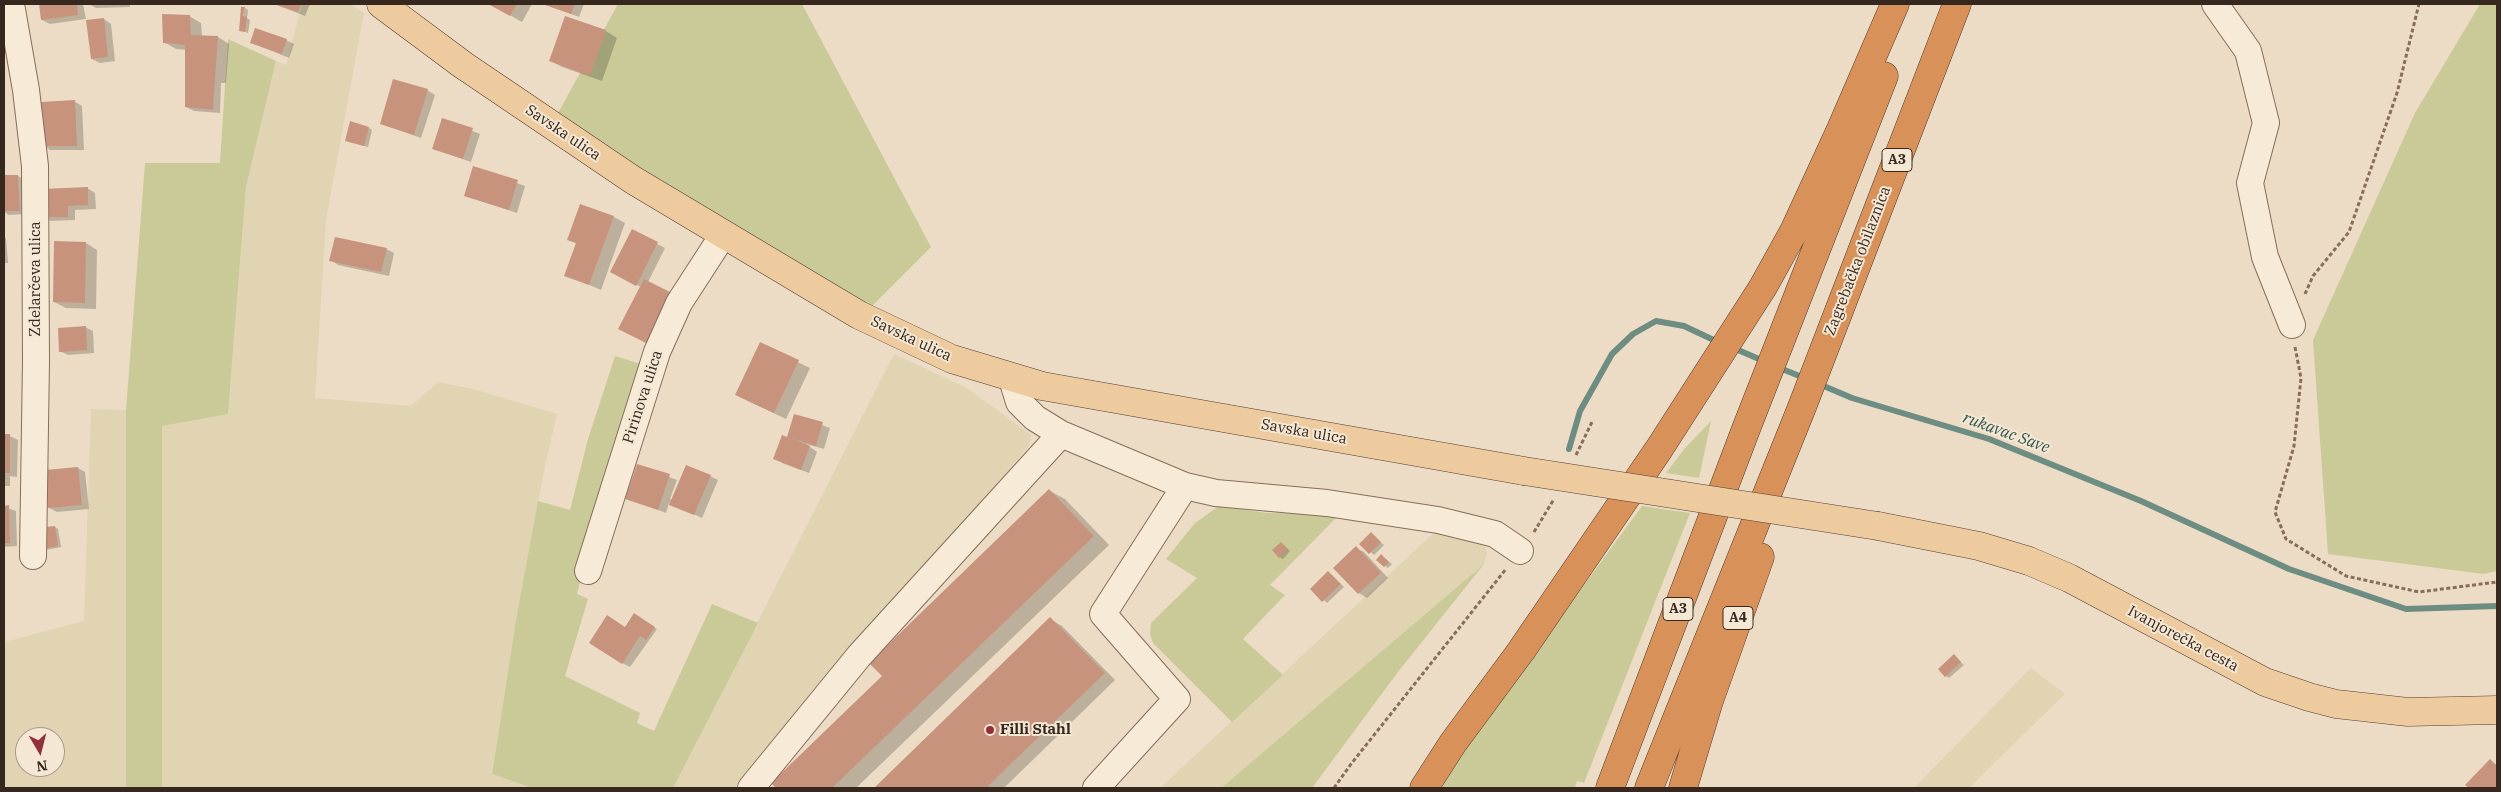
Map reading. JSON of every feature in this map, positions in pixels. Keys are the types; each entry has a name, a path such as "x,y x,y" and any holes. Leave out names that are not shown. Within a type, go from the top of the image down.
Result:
{"highway":[{"path":"1424,788 1453,743 1521,651 1686,407 1763,287 1798,223 1895,4"},
{"name":"A3","path":"1610,788 1746,429 1912,4"},
{"name":"Zagrebačka obilaznica","path":"1793,446 1802,407 1957,4"},
{"name":"A3","path":"1649,788 1793,446"},
{"name":"A4","path":"1683,788 1708,704 1795,463 1793,446"}],"main road":[{"name":"Savska ulica","path":"381,4 463,65 633,180 859,315 952,359 1012,378 1101,397 1524,470 1878,526"},
{"name":"Ivanjorečka cesta","path":"1878,526 1979,546 2029,561 2069,578 2265,682 2309,697 2336,704 2408,712 2497,710"}],"street":[{"name":"Zdelarčeva ulica","path":"10,4 26,90 35,166 36,360 33,556"},
{"path":"2214,4 2248,51 2266,123 2250,182 2265,257 2292,325"},
{"name":"Pirinova ulica","path":"588,571 657,352 679,303 724,235"},
{"path":"1012,378 1019,402 1035,418 1061,434 1185,486 1216,493 1327,503 1438,520 1495,534 1520,551"},
{"path":"752,788 859,656 1061,434"},
{"path":"1096,788 1178,700 1103,614 1185,486"}],"path":[{"path":"2419,4 2397,93 2349,232 2313,276 2292,325 2300,378 2294,446 2275,512 2286,539 2346,576 2419,592 2497,582"},
{"path":"1571,464 1593,420"},
{"path":"1334,788 1520,551 1545,517 1558,490"}],"shaded area":[{"path":"302,4 350,4 364,13 326,220 315,398 411,406 438,382 473,389 557,414 545,466 517,614 492,774 532,788 162,788 161,425 228,414 246,187 276,61 286,65"},
{"path":"894,354 967,388 1031,435 1029,446 736,788 673,788"},
{"path":"91,409 126,410 126,788 4,788 4,642 84,621"},
{"path":"1440,527 1485,545 1487,554 1484,564 1221,788 1160,788"},
{"path":"2031,668 2065,694 1969,788 1914,788"}],"green space":[{"path":"618,4 802,4 931,247 867,311 723,223 558,113"},
{"path":"2480,4 2497,4 2497,571 2484,574 2328,554 2313,340 2415,113"},
{"path":"228,39 276,61 246,187 228,414 162,426 162,788 126,788 126,410 145,163 220,163"},
{"path":"615,356 647,366 598,514 577,594 588,599 565,676 640,713 637,723 654,731 712,604 758,623 673,788 532,788 492,774 517,614 538,501 570,510 588,439"},
{"path":"1711,421 1699,478 1666,473 1685,448"},
{"path":"1219,506 1267,513 1340,514 1270,585 1285,595 1243,639 1283,675 1232,722 1153,643 1150,634 1151,623 1197,578 1166,559 1195,523"},
{"path":"1642,506 1690,513 1584,783 1577,781 1575,788 1439,788 1480,727"},
{"path":"1484,564 1398,672 1312,788 1221,788"}],"building":[{"path":"39,4 77,4 78,15 41,20"},
{"path":"274,4 301,4 298,12"},
{"path":"488,4 517,4 510,16"},
{"path":"542,4 575,4 571,14"},
{"path":"241,7 245,7 243,16 247,17 245,32 239,31"},
{"path":"162,14 190,15 191,35 218,36 213,110 185,107 185,45 163,43"},
{"path":"565,16 606,30 590,76 549,61"},
{"path":"104,18 108,57 91,59 86,20"},
{"path":"255,28 287,39 282,54 250,43"},
{"path":"393,79 428,89 414,135 380,124"},
{"path":"75,100 77,146 41,146 41,102"},
{"path":"442,118 473,128 463,159 432,149"},
{"path":"350,121 369,127 364,146 345,141"},
{"path":"473,166 518,180 509,210 464,196"},
{"path":"4,175 18,175 20,211 4,211"},
{"path":"88,187 88,205 68,206 68,217 42,217 41,189"},
{"path":"580,204 614,216 589,285 564,276 576,243 567,240"},
{"path":"632,229 658,242 636,286 610,272"},
{"path":"335,237 387,248 381,272 329,261"},
{"path":"54,241 86,242 85,303 53,302"},
{"path":"644,279 674,294 648,344 618,329"},
{"path":"86,326 87,350 59,352 58,328"},
{"path":"760,342 799,360 774,413 735,395"},
{"path":"794,414 823,422 816,446 791,438 810,446 801,470 773,459 782,435 787,437"},
{"path":"4,434 10,434 10,473 4,473"},
{"path":"637,464 670,474 658,510 625,499"},
{"path":"686,465 711,475 694,515 669,505"},
{"path":"78,467 82,505 48,508 45,470"},
{"path":"1049,489 1094,536 832,788 776,788 771,783 882,676 869,663"},
{"path":"9,505 10,543 4,543 4,506"},
{"path":"55,526 58,546 41,549 38,528"},
{"path":"1371,532 1381,542 1369,554 1359,544"},
{"path":"1281,542 1288,549 1279,558 1272,550"},
{"path":"1356,546 1381,573 1358,594 1333,568"},
{"path":"1381,554 1389,562 1384,567 1376,560"},
{"path":"1328,571 1341,584 1322,602 1310,589"},
{"path":"634,613 655,627 646,640 640,636 622,664 589,643 607,615 625,627"},
{"name":"Filli Stahl","path":"1050,617 1105,673 988,786 990,788 874,788"},
{"path":"1954,654 1961,662 1945,677 1938,669"},
{"path":"2490,759 2497,766 2497,788 2469,788 2465,785"}],"waterway":[{"name":"rukavac Save","path":"1569,449 1580,411 1612,354 1633,334 1656,321 1684,326 1720,343"},
{"name":"rukavac Save","path":"1731,347 1766,362"},
{"name":"rukavac Save","path":"1777,367 1807,379"},
{"name":"rukavac Save","path":"1819,384 1852,398 1989,439 2141,501 2289,569 2406,609 2497,606"}],"place":[{"name":"Filli Stahl","path":"990,730"}]}
